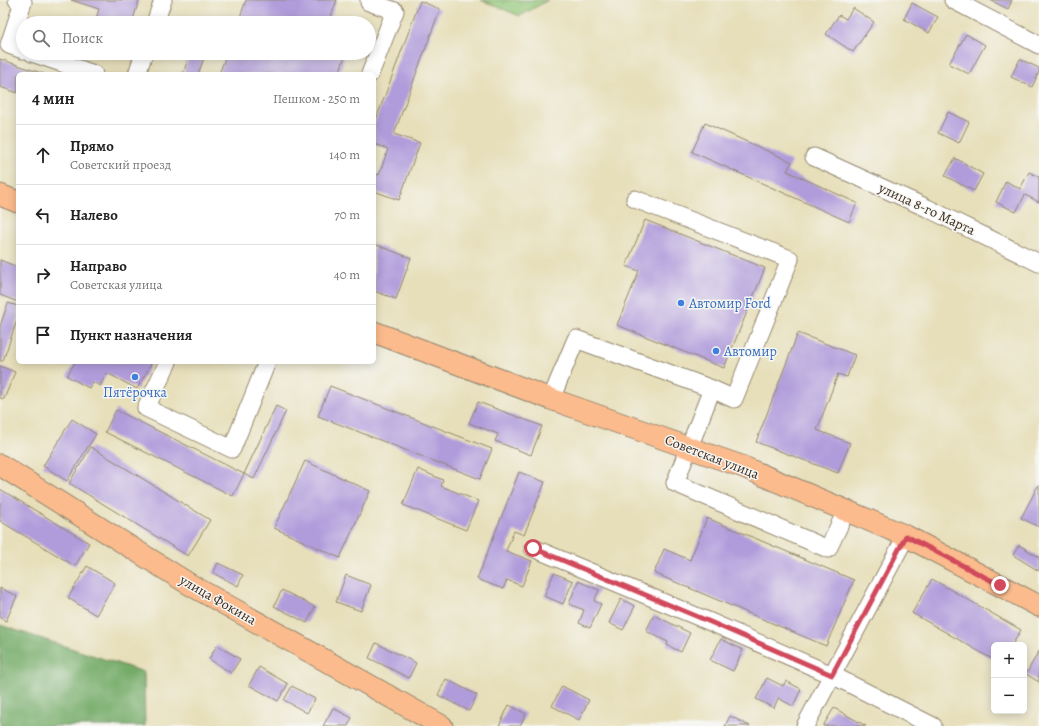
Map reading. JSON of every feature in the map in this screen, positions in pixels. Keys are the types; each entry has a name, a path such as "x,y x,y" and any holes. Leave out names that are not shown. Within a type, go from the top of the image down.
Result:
{"main road":[{"path":"0,195 16,201"},
{"name":"Советская улица","path":"376,333 551,400 741,466 906,536 1039,606"},
{"name":"улица Фокина","path":"0,465 189,584 442,726"}],"street":[{"path":"17,0 23,2 18,16"},
{"path":"157,16 163,0"},
{"path":"369,0 369,2 395,11 376,59"},
{"path":"953,0 1039,45"},
{"path":"16,24 9,45 16,48"},
{"path":"53,60 88,72"},
{"path":"138,72 142,60"},
{"path":"371,72 376,60"},
{"name":"улица 8-го Марта","path":"814,157 927,208 1039,263"},
{"path":"551,400 576,338 734,399 790,259 635,199"},
{"path":"167,364 146,408 232,448 266,364"},
{"path":"712,390 675,483 828,549 846,511"},
{"path":"805,726 906,536"},
{"path":"533,548 701,618 832,675 933,726"}],"green space":[{"path":"481,0 548,0 520,16"},
{"path":"0,625 144,672 145,726 0,726"}],"building":[{"path":"71,0 139,0 134,16 97,16 99,9"},
{"path":"246,0 337,0 331,16 240,16"},
{"path":"990,0 1012,0 1008,9"},
{"path":"420,1 440,9 394,134 420,143 399,200 376,192 376,174 379,175 388,149 376,145 376,120"},
{"path":"912,3 938,17 929,33 904,19"},
{"path":"853,8 874,22 853,52 826,34 839,15 846,19"},
{"path":"966,34 985,45 969,74 949,64"},
{"path":"0,59 38,72 16,72 16,92 0,87"},
{"path":"1020,59 1039,68 1039,72 1032,87 1011,77"},
{"path":"188,60 203,60 199,72 184,72"},
{"path":"224,60 344,60 340,72 220,72"},
{"path":"948,112 969,122 959,143 938,133"},
{"path":"705,123 792,162 787,171 857,203 849,222 692,152"},
{"path":"955,158 983,174 974,191 945,176"},
{"path":"1029,172 1039,177 1039,202 1025,195 1016,212 996,202 1006,181 1020,189"},
{"path":"645,220 765,268 724,368 617,325 639,271 626,266"},
{"path":"376,245 411,258 396,299 376,292"},
{"path":"0,260 16,266 16,301 0,295"},
{"path":"8,303 16,305 16,323 3,361 0,361 0,326"},
{"path":"798,333 855,355 847,377 838,374 817,430 850,443 838,473 756,442"},
{"path":"74,364 151,364 137,389 107,373 100,386 93,382 89,388 67,376"},
{"path":"0,366 15,372 4,399 0,398"},
{"path":"330,386 492,449 480,479 318,416"},
{"path":"478,402 542,426 531,455 495,441 498,434 469,423"},
{"path":"276,406 286,411 254,479 244,474"},
{"path":"116,410 244,474 233,496 105,432"},
{"path":"72,419 96,434 67,481 43,466"},
{"path":"91,447 210,520 188,556 69,483"},
{"path":"305,461 370,491 340,558 274,528"},
{"path":"418,469 443,480 441,486 478,501 466,530 403,505"},
{"path":"519,472 545,482 524,535 514,531 506,551 532,561 522,586 507,580 503,589 477,579"},
{"path":"1039,484 1039,527 1021,518"},
{"path":"0,489 89,543 75,566 0,521"},
{"path":"707,518 854,580 826,646 654,573 664,549 690,560"},
{"path":"1019,545 1039,557 1039,571 1013,555"},
{"path":"218,563 243,575 238,586 213,573"},
{"path":"87,566 115,583 96,615 68,598"},
{"path":"554,573 573,581 563,604 544,596"},
{"path":"346,575 371,585 361,611 336,602"},
{"path":"932,579 1021,630 1014,642 991,642 991,658 912,613"},
{"path":"578,581 599,590 594,601 601,604 590,628 579,623 584,610 569,604"},
{"path":"0,588 17,596 6,621 0,618"},
{"path":"282,590 315,607 307,623 274,606"},
{"path":"621,599 635,606 623,630 609,623"},
{"path":"654,615 690,633 681,652 667,645 668,642 646,631"},
{"path":"721,639 743,650 733,671 710,660"},
{"path":"376,643 416,663 409,678 369,658"},
{"path":"217,645 240,659 231,673 209,659"},
{"path":"1039,651 1039,682 1027,675"},
{"path":"259,667 288,684 278,701 249,685"},
{"path":"767,678 783,686 786,681 801,689 793,706 778,698 774,708 756,699"},
{"path":"446,679 477,695 469,711 438,695"},
{"path":"292,686 315,699 307,713 284,700"},
{"path":"562,686 589,700 579,720 552,706"},
{"path":"509,705 526,714 520,726 499,726"},
{"path":"333,708 352,718 348,726 323,726"},
{"path":"834,708 866,726 823,726"},
{"path":"730,716 750,726 725,726"}],"place":[{"name":"Автомир Ford","path":"681,303"},
{"name":"Автомир","path":"716,351"},
{"name":"Пятёрочка","path":"135,377"}],"route":[{"path":"533,548 708,621 832,675 906,536 1000,585"}]}
